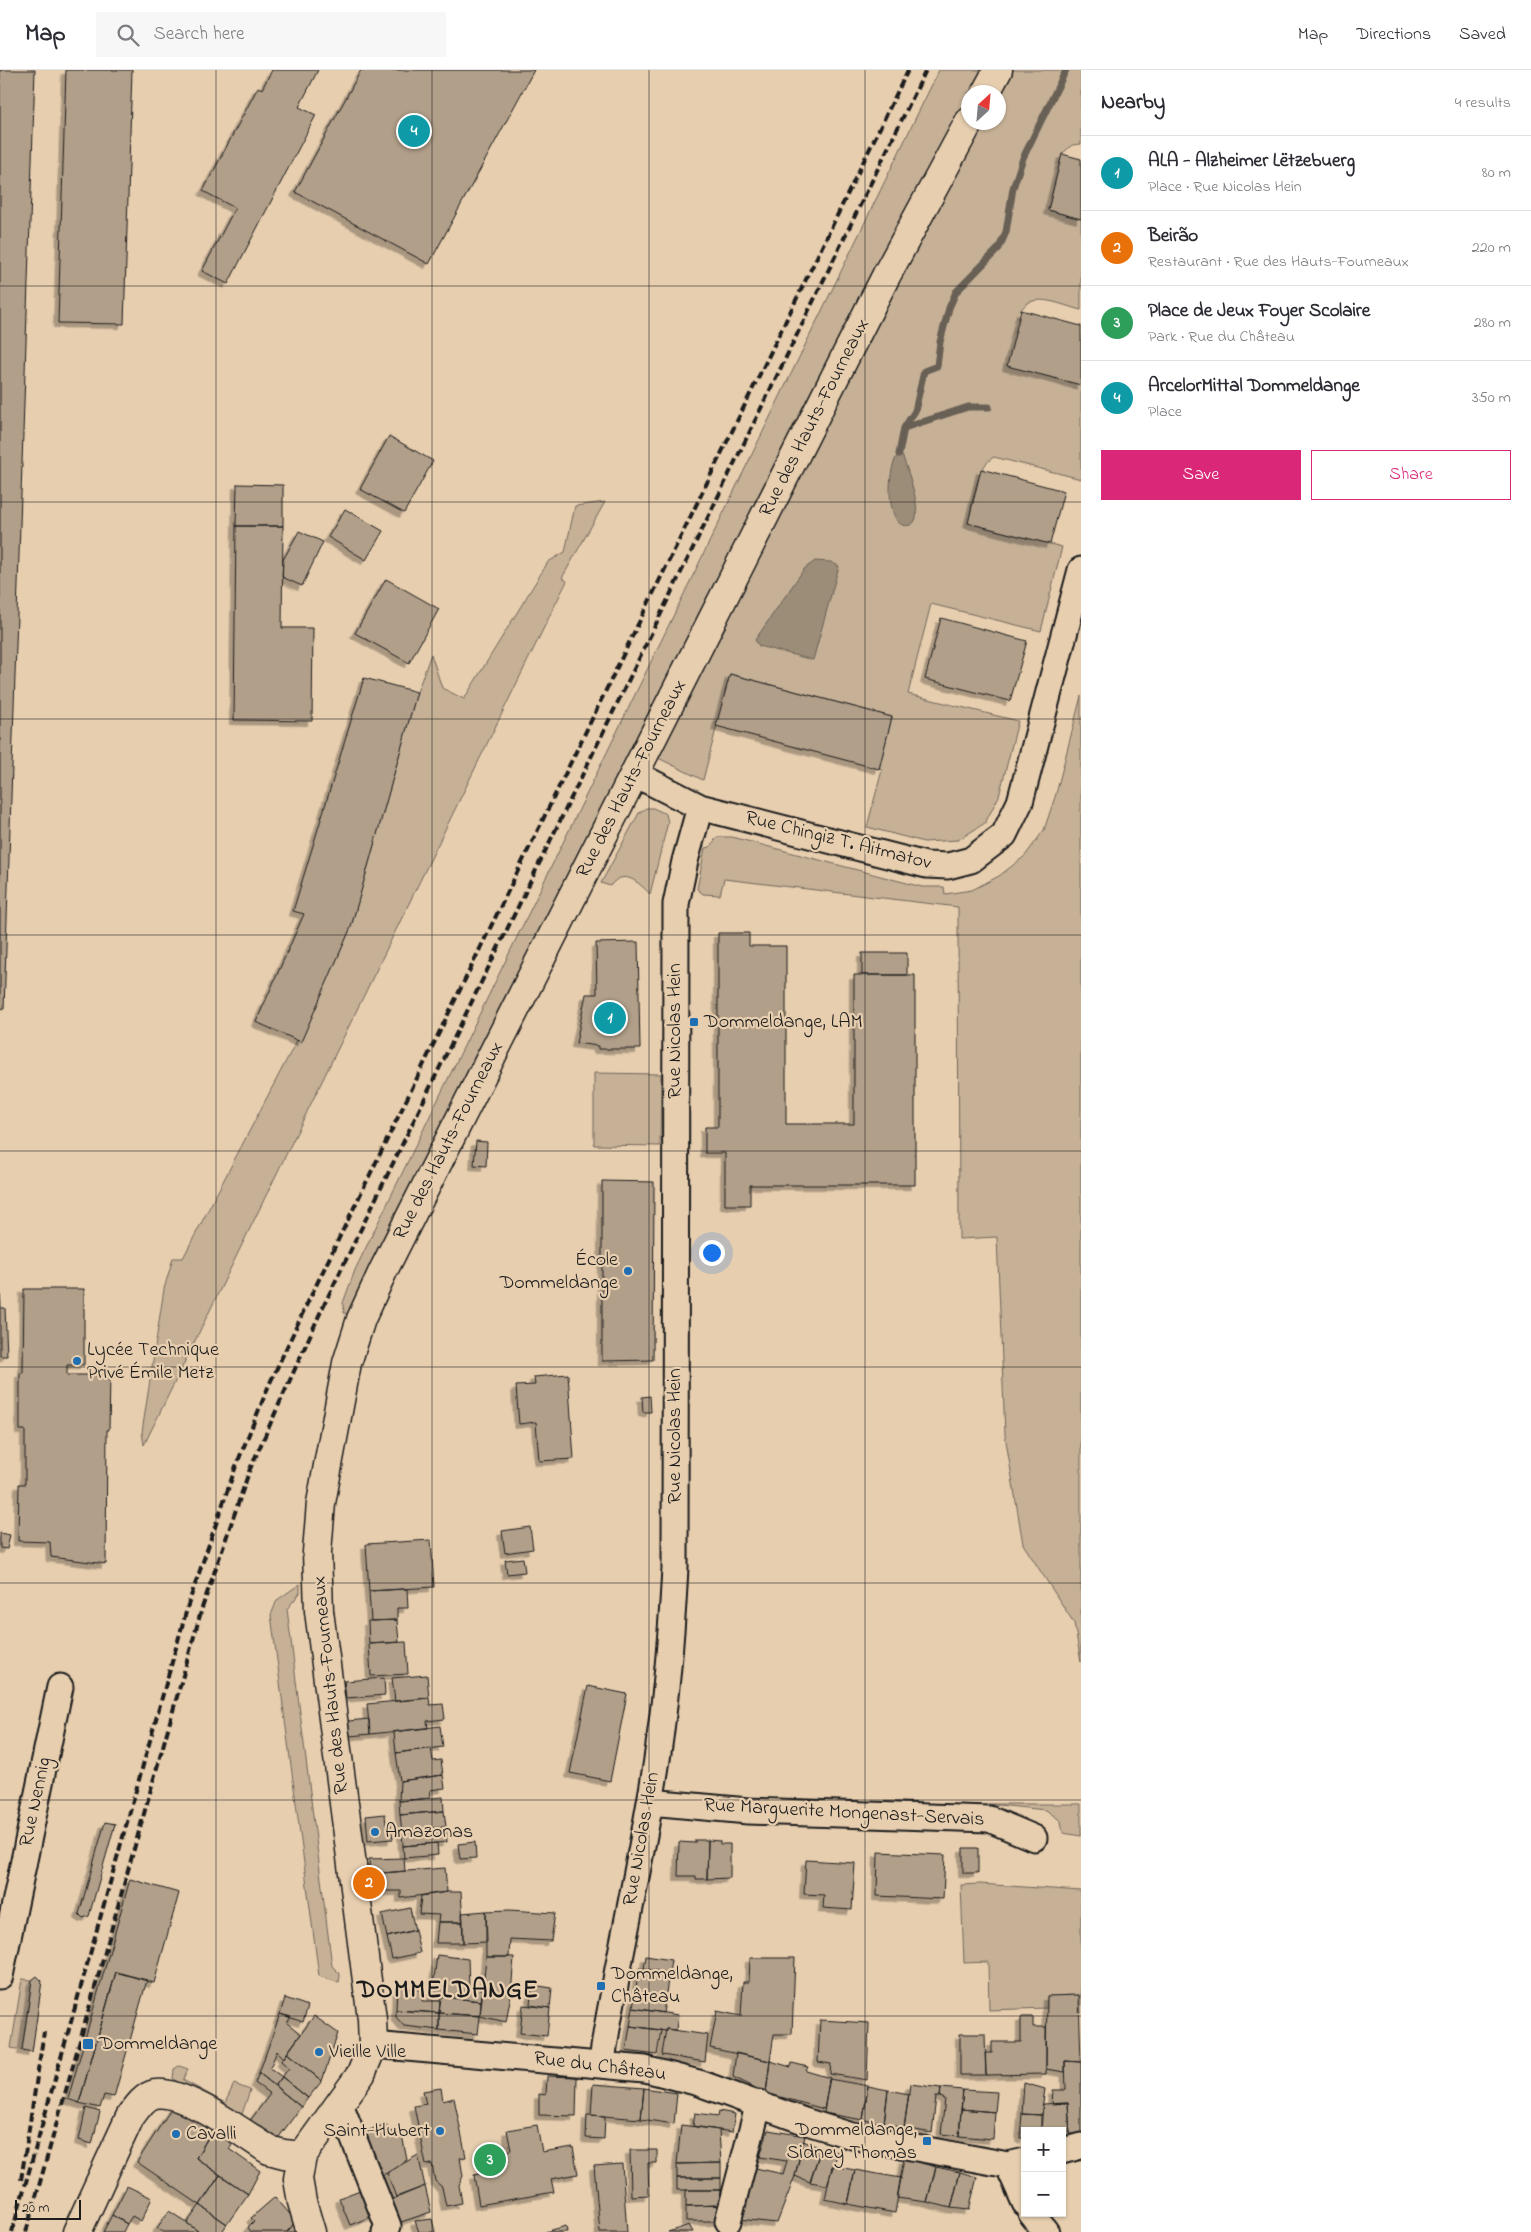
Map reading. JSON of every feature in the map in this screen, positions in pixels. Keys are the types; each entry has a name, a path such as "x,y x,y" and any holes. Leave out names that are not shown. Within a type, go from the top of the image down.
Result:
{"street":[{"path":"990,85 998,70"},
{"name":"Rue des Hauts-Fourneaux","path":"311,2232 302,2202 298,2179 302,2156 361,2074 373,2045 372,2019 319,1611 317,1552 320,1503 347,1363 361,1319 383,1271 882,285 965,130"},
{"name":"Rue Chingiz T. Aitmatov","path":"635,774 700,806 926,865 948,866 971,860 1004,835 1020,802 1081,570"},
{"name":"Rue Nicolas Hein","path":"602,2064 605,2029 650,1802 671,1643 674,1568 676,904 700,806"},
{"name":"Rue Nennig","path":"0,1976 60,1687"},
{"name":"Rue Marguerite Mongenast-Servais","path":"650,1802 748,1811 989,1819 1034,1838"},
{"name":"Rue du Château","path":"373,2045 645,2069 699,2083 804,2122 852,2136 1017,2163"},
{"path":"76,2232 130,2117 139,2104 153,2094 171,2094 187,2100 269,2150 302,2156"},
{"path":"340,2104 388,2226 385,2232"},
{"path":"728,2221 759,2104"},
{"path":"1066,2150 1081,2146"},
{"path":"1017,2163 1021,2184"},
{"path":"1034,2217 1046,2232"}],"shaded area":[{"path":"939,70 1081,70 1081,144 1072,145 1062,154 1048,210 1081,219 1081,310 1041,300 1026,304 1021,310 1081,385 1081,479 994,457 983,468 979,477 968,523 1062,547 1041,631 931,604 908,694 1018,721 999,796 985,823 958,840 924,842 867,827 882,770 879,769 892,717 730,674 703,780 646,752 361,1319 344,1313 343,1303 355,1270"},
{"path":"899,454 903,457 916,505 917,514 915,521 910,525 902,525 896,519 890,497 892,471"},
{"path":"605,502 562,578 567,581 144,1445 142,1432 164,1289 173,1258 183,1258 297,1040 301,1041 351,927 417,692 431,654 442,688 464,699 548,562 565,552 575,506"},
{"path":"815,561 831,562 839,566 813,660 759,646 755,640 804,569"},
{"path":"1081,696 1081,1662 1074,1623 1023,1544 1005,1435 997,1237 959,1239 958,907 724,879 720,895 703,894 697,889 705,848 710,847 717,837 732,837 922,887 944,887 945,894 972,890 999,876 1025,856 1044,830 1056,794"},
{"path":"646,808 653,808 666,814 668,822 650,894 636,881 626,877 620,878 610,886 601,883 639,813"},
{"path":"594,1073 661,1074 660,1146 594,1145"},
{"path":"300,1584 300,1593 287,1609 332,1966 340,1974 339,1983 319,1976 271,1615 277,1600"},
{"path":"988,1804 1081,1804 1081,1836 1063,1833 1061,1821 1046,1810"},
{"path":"980,1884 1081,1891 1081,2013 1079,1995 1047,1996 1047,2008 989,2010 988,1962 964,1963 961,1885"},
{"path":"22,1979 32,1980 22,2050 11,2048"},
{"path":"179,2066 188,2069 183,2080 225,2103 234,2084 250,2090 240,2120 173,2079 174,2069"},
{"path":"498,2147 502,2169 481,2173 477,2151"}],"building":[{"path":"0,70 35,70 4,1009 0,1008"},
{"path":"66,70 132,70 124,324 58,323"},
{"path":"272,70 318,70 299,107 316,115 228,284 202,271 235,208 203,191 258,87 262,89"},
{"path":"361,70 534,70 429,264 295,192"},
{"path":"1062,154 1081,159 1081,219 1048,210"},
{"path":"1021,310 1081,326 1081,385 1007,366"},
{"path":"389,436 433,461 404,513 360,489"},
{"path":"981,469 1064,491 1050,544 968,523"},
{"path":"237,484 283,485 283,526 236,526"},
{"path":"345,509 383,531 366,560 328,537"},
{"path":"236,526 283,526 282,628 313,628 312,721 234,720"},
{"path":"299,531 323,542 302,586 282,577 283,560"},
{"path":"386,579 439,609 409,663 355,633"},
{"path":"941,618 1027,641 1010,701 925,679"},
{"path":"730,674 892,717 879,769 716,726"},
{"path":"364,678 417,692 351,927 301,1042 256,1022 304,914 293,911"},
{"path":"718,933 749,933 749,946 786,946 786,1124 854,1124 854,975 915,975 915,1185 750,1185 750,1205 725,1205 725,1153 705,1153 705,1127 718,1127"},
{"path":"638,942 640,1049 598,1049 598,1046 576,1043 586,994 597,994 596,943"},
{"path":"862,953 907,953 907,975 862,975"},
{"path":"476,1141 487,1142 486,1166 474,1165"},
{"name":"École Dommeldange","path":"602,1181 654,1182 653,1360 602,1361"},
{"path":"0,1287 1,1308 5,1308 7,1356 0,1356"},
{"path":"24,1289 84,1289 84,1365 67,1365 67,1375 110,1375 109,1430 107,1430 106,1564 51,1557 50,1542 18,1541 19,1484 25,1484 25,1430 20,1430 20,1373 23,1373"},
{"path":"568,1374 574,1459 539,1461 536,1422 519,1424 516,1386 535,1385 534,1377"},
{"path":"650,1396 651,1412 643,1412 642,1397"},
{"path":"530,1527 533,1549 505,1553 502,1531"},
{"path":"0,1533 10,1535 7,1549 0,1548"},
{"path":"431,1540 434,1587 369,1591 366,1544"},
{"path":"523,1558 525,1572 507,1574 505,1560"},
{"path":"407,1589 408,1608 397,1608 397,1620 371,1621 369,1591"},
{"path":"397,1620 399,1642 369,1644 368,1621"},
{"path":"406,1642 408,1674 371,1676 369,1644"},
{"path":"427,1675 429,1698 395,1701 392,1678"},
{"path":"384,1678 385,1695 346,1698 344,1681"},
{"path":"588,1686 627,1694 610,1781 570,1773"},
{"path":"429,1698 430,1705 443,1704 445,1719 427,1721 428,1728 370,1734 367,1704"},
{"path":"369,1719 370,1734 350,1736 348,1721"},
{"path":"440,1726 443,1747 396,1753 394,1732"},
{"path":"431,1748 433,1761 441,1760 443,1775 400,1781 396,1753"},
{"path":"443,1775 445,1788 430,1790 431,1798 399,1801 400,1781"},
{"path":"443,1797 444,1811 400,1815 399,1801"},
{"path":"444,1811 446,1827 402,1831 400,1815"},
{"path":"385,1814 386,1825 391,1825 393,1839 368,1841 366,1816"},
{"path":"105,1822 115,1824 89,1916 83,1918 79,1914"},
{"path":"446,1827 447,1842 403,1846 402,1831"},
{"path":"695,1840 708,1840 707,1879 696,1879 696,1876 678,1876 679,1842 695,1843"},
{"path":"708,1840 720,1841 720,1844 730,1844 730,1878 707,1879"},
{"path":"475,1842 476,1858 460,1859 458,1844"},
{"path":"437,1843 438,1855 404,1858 403,1846"},
{"path":"963,1848 978,1848 978,1873 963,1873"},
{"path":"878,1852 945,1855 943,1899 877,1896"},
{"path":"404,1858 405,1871 370,1874 369,1859"},
{"path":"806,1860 855,1863 852,1910 823,1908 824,1895 804,1894"},
{"path":"445,1868 447,1892 401,1898 401,1891 369,1891 370,1874"},
{"path":"130,1879 179,1893 154,1983 116,1972 79,2103 68,2099"},
{"path":"461,1892 463,1922 438,1922 439,1915 419,1914 421,1896"},
{"path":"410,1908 415,1930 387,1937 382,1914"},
{"path":"509,1910 555,1913 551,1941 510,1939 509,1957 486,1957 486,1911"},
{"path":"486,1911 487,1942 463,1943 462,1913"},
{"path":"438,1922 463,1922 463,1943 436,1943"},
{"path":"415,1930 420,1953 392,1959 387,1937"},
{"path":"437,1955 468,1959 469,1987 483,1989 481,2001 432,1996"},
{"path":"646,1956 671,1960 669,1973 644,1969"},
{"path":"486,1957 514,1957 511,1994 483,1989"},
{"path":"750,1958 795,1958 792,2034 774,2034 770,2061 710,2048 717,2011 741,2016 743,1982 749,1982"},
{"path":"639,1968 669,1973 663,2013 633,2008"},
{"path":"116,1972 147,1980 114,2097 104,2095 100,2108 79,2103"},
{"path":"37,1976 42,1981 32,2052 22,2050 32,1980"},
{"path":"532,1985 552,1988 550,2008 530,2005"},
{"path":"397,1987 423,1990 422,2001 440,2001 439,2013 396,2010"},
{"path":"483,1989 511,1994 506,2022 480,2016"},
{"path":"1079,1995 1081,2062 1065,2061 1065,2072 1046,2069 1047,1996"},
{"path":"441,1997 481,2001 480,2016 439,2013"},
{"path":"285,1998 308,2006 303,2022 280,2014"},
{"path":"523,2005 550,2008 547,2036 520,2033"},
{"path":"633,2008 678,2015 676,2030 666,2029 666,2031 630,2026"},
{"path":"396,2010 439,2013 439,2030 404,2026 396,2017"},
{"path":"439,2013 480,2016 478,2034 439,2030"},
{"path":"280,2014 291,2017 287,2023 301,2034 284,2058 277,2051 270,2068 282,2077 275,2086 259,2073"},
{"path":"314,2016 338,2033 322,2081 287,2053"},
{"path":"1021,2017 1033,2017 1033,2027 1046,2027 1046,2074 986,2075 985,2053 992,2053 992,2042 1021,2042"},
{"path":"820,2020 869,2023 867,2080 830,2074 831,2064 818,2062"},
{"path":"630,2026 661,2030 657,2055 626,2051"},
{"path":"666,2029 708,2035 705,2062 662,2055"},
{"path":"960,2034 985,2034 986,2075 960,2075"},
{"path":"287,2053 322,2081 308,2098 282,2077 289,2068 281,2061"},
{"path":"736,2053 770,2061 766,2093 733,2077"},
{"path":"770,2061 791,2067 792,2063 808,2067 806,2071 830,2078 824,2109 766,2093"},
{"path":"1065,2061 1081,2062 1081,2134 1070,2135 1068,2103 1052,2104 1053,2090 1066,2090"},
{"path":"259,2073 301,2107 276,2141 249,2122 270,2094 255,2083"},
{"path":"547,2076 577,2077 576,2116 539,2115 539,2094 546,2095"},
{"path":"282,2077 308,2098 301,2107 275,2086"},
{"path":"829,2079 868,2086 863,2120 824,2113"},
{"path":"1024,2083 1045,2089 1041,2115 1022,2114"},
{"path":"593,2084 644,2088 641,2119 591,2115"},
{"path":"910,2084 941,2088 940,2097 936,2097 932,2133 904,2128"},
{"path":"868,2086 888,2090 884,2123 863,2120"},
{"name":"Saint-Hubert","path":"441,2088 443,2101 454,2098 466,2157 460,2158 463,2176 459,2185 462,2203 446,2206 442,2187 435,2181 432,2164 426,2165 414,2106 426,2104 423,2091"},
{"path":"644,2088 677,2093 674,2124 641,2119"},
{"path":"941,2088 963,2090 959,2136 941,2134 945,2099 940,2097"},
{"path":"888,2090 909,2094 904,2128 884,2123"},
{"path":"963,2090 997,2092 995,2112 961,2109"},
{"path":"1068,2103 1070,2135 1066,2135 1066,2127 1041,2127 1043,2104"},
{"path":"173,2106 213,2129 196,2158 220,2175 200,2205 137,2162"},
{"path":"86,2108 100,2112 92,2144 79,2140"},
{"path":"961,2109 995,2112 993,2139 959,2136"},
{"path":"719,2111 735,2114 732,2132 693,2126 695,2113 718,2116"},
{"path":"1022,2114 1041,2115 1041,2127 1021,2127 1020,2138"},
{"path":"587,2115 605,2116 604,2139 586,2138"},
{"path":"386,2124 390,2132 401,2130 407,2160 377,2177 359,2134"},
{"path":"537,2125 542,2152 573,2147 578,2174 551,2179 554,2192 479,2205 474,2175 504,2169 500,2152 511,2150 507,2130"},
{"path":"681,2125 719,2130 721,2163 677,2164"},
{"path":"213,2129 234,2141 229,2149 260,2171 248,2194 196,2158"},
{"path":"768,2130 805,2136 795,2176 777,2223 738,2219 751,2167 783,2174 787,2161 760,2157"},
{"path":"803,2141 821,2148 810,2182 795,2176"},
{"path":"821,2148 838,2152 827,2185 810,2182"},
{"path":"630,2150 657,2150 657,2163 648,2163 649,2195 631,2196"},
{"path":"418,2155 425,2186 396,2197 387,2173"},
{"path":"904,2158 936,2167 927,2202 897,2198"},
{"path":"721,2163 721,2178 677,2178 677,2164"},
{"path":"622,2164 627,2232 600,2232 594,2166"},
{"path":"832,2166 855,2170 848,2204 825,2199"},
{"path":"936,2167 960,2172 951,2208 927,2202"},
{"path":"855,2170 901,2178 895,2213 848,2204"},
{"path":"960,2172 977,2177 969,2210 951,2208"},
{"path":"220,2175 248,2194 227,2224 200,2205"},
{"path":"677,2178 721,2178 721,2190 677,2190"},
{"path":"127,2186 152,2198 141,2221 132,2216 127,2224 112,2215"},
{"path":"425,2186 431,2212 395,2224 386,2202"},
{"path":"368,2187 378,2214 350,2225 339,2198"},
{"path":"686,2190 721,2190 721,2205 686,2206"},
{"path":"275,2197 296,2221 287,2232 251,2232 248,2227 254,2221 251,2218"},
{"path":"200,2205 227,2224 222,2232 199,2232 187,2223"},
{"path":"721,2205 722,2221 686,2221 686,2206"},
{"path":"169,2211 199,2232 164,2232 157,2228"},
{"path":"112,2215 127,2224 123,2232 103,2232"},
{"path":"432,2219 435,2232 419,2232 415,2221"},
{"path":"296,2221 304,2232 287,2232"},
{"path":"689,2225 693,2232 668,2232"},
{"path":"566,2226 567,2232 545,2232"}],"waterway":[{"path":"899,454 904,428 915,411 924,371 937,366 940,342 949,308 956,292 999,248 1006,232 1013,188 1023,158 1066,70"},
{"path":"904,428 968,407 989,407"}],"railway":[{"path":"12,2232 188,1605 236,1466 269,1385 908,70"},
{"path":"26,2232 202,1608 250,1469 321,1311 926,70"},
{"path":"21,2180 44,2032"}],"place":[{"name":"ArcelorMittal Dommeldange","path":"414,131"},
{"name":"ALA - Alzheimer Lëtzebuerg","path":"610,1018"},
{"name":"Dommeldange, LAM","path":"694,1022"},
{"name":"École Dommeldange","path":"628,1271"},
{"name":"Lycée Technique Privé Émile Metz","path":"77,1361"},
{"name":"Amazonas","path":"375,1832"},
{"name":"Beirão","path":"369,1883"},
{"name":"Dommeldange, Château","path":"601,1986"},
{"name":"Dommeldange","path":"88,2044"},
{"name":"Vieille Ville","path":"319,2052"},
{"name":"Saint-Hubert","path":"440,2131"},
{"name":"Cavalli","path":"176,2134"},
{"name":"Dommeldange, Sidney Thomas","path":"927,2141"},
{"name":"Place de Jeux Foyer Scolaire","path":"490,2160"}],"district":[{"name":"DOMMELDANGE","path":"448,1991"}]}
